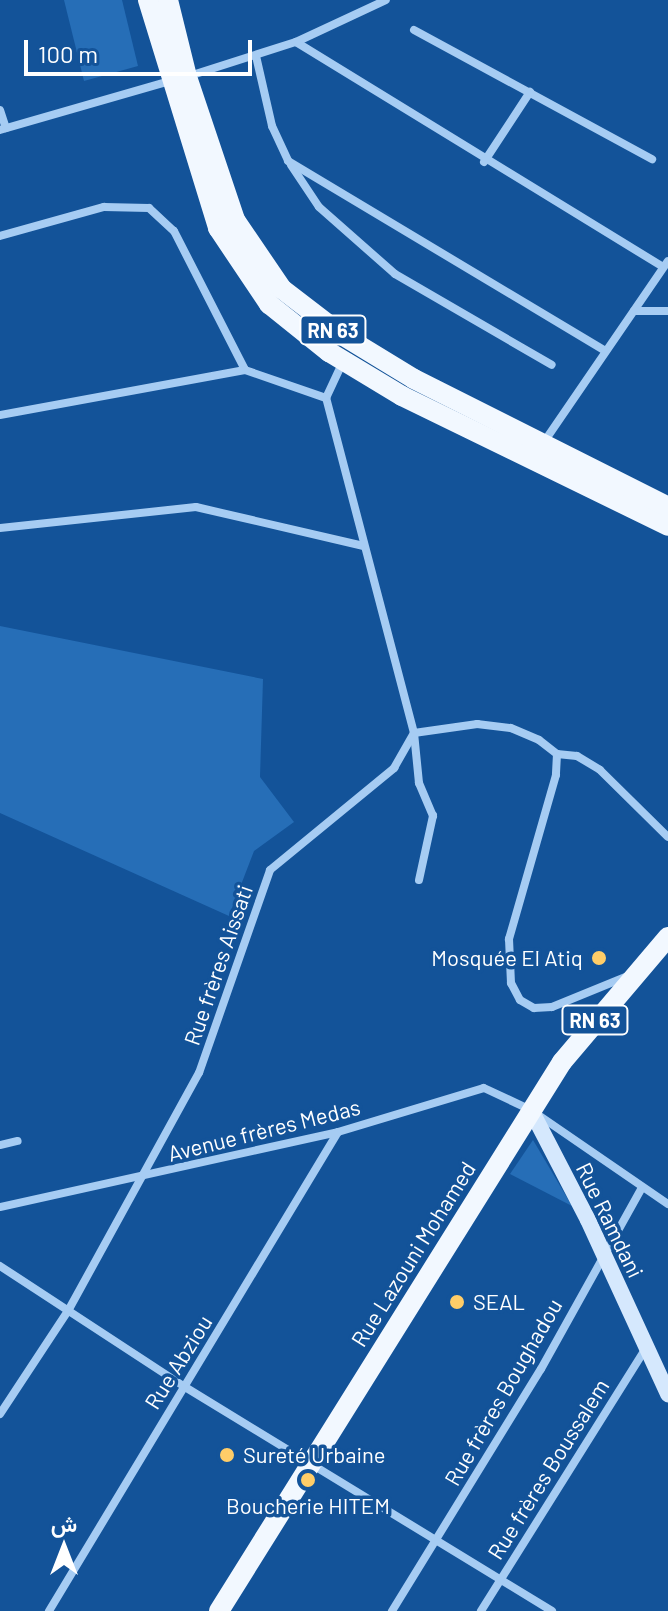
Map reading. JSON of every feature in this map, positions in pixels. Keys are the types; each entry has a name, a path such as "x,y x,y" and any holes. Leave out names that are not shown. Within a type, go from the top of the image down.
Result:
{"main road":[{"path":"148,0 178,79"},
{"path":"168,0 178,79 200,180 233,256 269,304 481,437 668,526"},
{"name":"RN 63","path":"348,352 668,507"},
{"name":"Rue Lazouni Mohamed","path":"219,1611 562,1062 633,974 668,937"},
{"name":"Rue Ramdani","path":"531,1110 668,1394"}],"street":[{"path":"0,110 3,129 256,56 296,42 386,0"},
{"path":"414,30 652,159"},
{"path":"296,42 484,162 665,264 543,444"},
{"path":"256,56 272,126 288,161 319,207 395,274 552,365"},
{"path":"484,162 530,92"},
{"path":"288,161 606,351"},
{"path":"0,236 104,207 149,208 174,231 245,370"},
{"path":"634,311 668,311"},
{"path":"348,352 326,398 414,733 419,783 433,816 419,880"},
{"path":"0,415 245,370 326,398"},
{"path":"0,528 196,507 363,546"},
{"path":"414,733 477,724 511,728 557,754 577,756 600,770 666,830"},
{"name":"Rue frères Aissati","path":"0,1414 68,1311 199,1073 270,870 394,768 414,733"},
{"path":"557,754 556,775 509,939 511,983 520,1000 534,1008 552,1007 633,974"},
{"name":"Avenue frères Medas","path":"0,1207 143,1179 338,1132 484,1088 531,1110 641,1189 668,1204"},
{"name":"Rue Abziou","path":"49,1611 338,1132"},
{"path":"0,1145 18,1141"},
{"name":"Rue frères Boughadou","path":"392,1611 641,1189"},
{"path":"0,1266 185,1387 552,1611"},
{"name":"Rue frères Boussalem","path":"481,1611 647,1347"}],"shaded area":[{"path":"64,0 122,0 138,66 84,81"},
{"path":"0,626 263,679 260,777 294,822 254,851 229,916 0,813"},
{"path":"533,1140 572,1206 510,1174"}],"place":[{"name":"Mosquée El Atiq","path":"599,958"},
{"name":"SEAL","path":"457,1302"},
{"name":"Sureté Urbaine","path":"227,1455"},
{"name":"Boucherie HITEM","path":"308,1480"}]}
